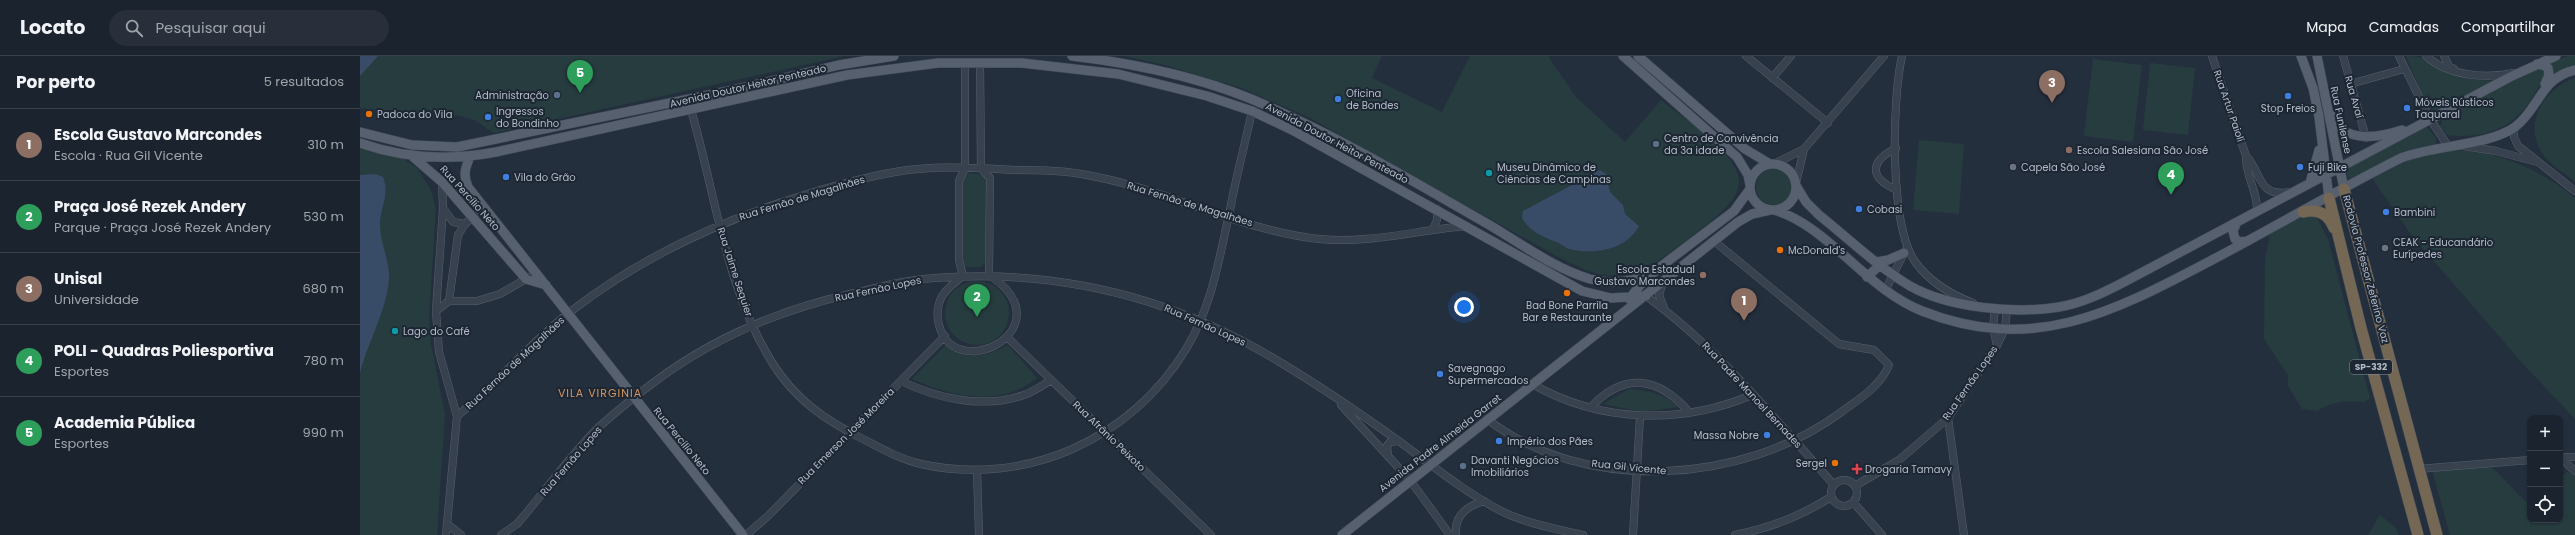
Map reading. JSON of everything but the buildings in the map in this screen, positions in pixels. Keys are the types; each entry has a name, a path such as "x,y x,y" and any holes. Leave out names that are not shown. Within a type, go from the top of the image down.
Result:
{"highway":[{"name":"Rodovia Professor Zeferino Vaz","path":"2344,189 2418,469 2437,535"},
{"name":"Rodovia Professor Zeferino Vaz","path":"2329,198 2343,249 2360,328 2418,535"},
{"path":"2303,212 2316,211 2327,216 2343,249"}],"main road":[{"name":"Avenida Doutor Heitor Penteado","path":"360,132 374,137 412,145 457,147 839,65 894,56"},
{"name":"Avenida Doutor Heitor Penteado","path":"1072,56 1119,63 1172,74 1245,97 1272,108 1383,165 1578,275 1617,283 1633,280 1655,272"},
{"path":"1623,56 1737,157 1748,175 1750,187 1757,204 1798,219 1867,277 1899,300 1931,314 1972,326 2005,329 2055,326 2108,312 2248,241 2401,158 2448,146 2490,138 2513,128 2525,116 2551,80 2575,70"},
{"path":"1638,56 1745,149 1772,164 1790,171 1806,202 1819,215 1879,263 1911,286 1936,296 1982,307 2007,309 2060,307 2094,297 2325,176 2420,124 2537,64 2556,56"},
{"path":"2301,56 2313,88 2329,198"},
{"name":"Rua Funilense","path":"2316,56 2344,189"},
{"name":"Avenida Doutor Heitor Penteado","path":"360,143 411,156 435,158 470,157 563,138 847,75 910,66 965,62 1029,63 1118,74 1179,88 1252,111 1351,160 1572,286 1592,294 1611,298 1646,296"},
{"path":"2537,64 2546,66 2549,72 2541,93"},
{"path":"2327,107 2332,119 2343,129 2352,135 2366,138 2387,135 2420,124"},
{"path":"559,126 565,130 563,138"},
{"path":"370,146 374,137"},
{"path":"2310,183 2317,161 2321,138"},
{"name":"Rua Percílio Neto","path":"411,156 442,182 526,279"},
{"name":"Rua Percílio Neto","path":"470,157 464,178 483,207 546,285 634,399 744,535"},
{"path":"1608,323 1642,281 1734,211 1750,187 1756,172 1772,164"},
{"path":"1608,323 1646,296 1745,218 1789,204 1794,198 1797,185"},
{"path":"2237,222 2233,231 2235,239 2239,242 2248,241"},
{"path":"1867,277 1879,263 1888,260 1906,249"},
{"path":"526,279 546,285"},
{"path":"1611,298 1618,305 1617,312"},
{"name":"Avenida Padre Almeida Garret","path":"1342,535 1608,323"}],"street":[{"path":"1746,56 1828,123"},
{"path":"1772,78 1791,56"},
{"path":"1772,164 1804,149 1828,123 1884,56"},
{"path":"1902,56 1896,87 1896,148 1897,190 1906,249 1916,263 1940,286 1982,307"},
{"name":"Rua Artur Paioli","path":"2212,56 2246,156 2261,183 2268,190 2283,194 2292,192"},
{"name":"Rua Avaí","path":"2343,56 2366,138"},
{"path":"2399,56 2404,69 2430,119 2448,146 2485,149 2537,162"},
{"path":"2444,56 2449,66 2464,73"},
{"path":"2430,57 2440,66 2464,73 2490,76 2526,70"},
{"path":"965,62 964,168 959,181 959,260 963,276 945,289 939,300 937,313 939,325 945,336 953,344 964,350 976,352 993,348 1007,337 1015,320 1014,301 1004,285 989,275 990,178 981,168 980,62"},
{"path":"2350,84 2404,69"},
{"name":"Rua Jaime Sequier","path":"691,110 719,224 737,285 752,324 773,364 791,389 819,414 888,452 920,464 977,470 998,470 1032,463 1084,446 1124,420 1153,395 1187,348 1212,295 1252,111"},
{"path":"2513,128 2516,143 2537,162 2575,191"},
{"path":"1896,148 1885,154 1878,162 1875,170 1881,182 1897,190"},
{"path":"1797,185 1804,149"},
{"name":"Rua Artur Paioli","path":"2246,156 2247,168 2255,193 2258,211"},
{"name":"Rua Fernão de Magalhães","path":"457,416 493,385 567,313 625,272 668,248 719,224 755,210 848,182 897,171 981,168 1087,175 1175,198 1228,217 1266,228 1318,239 1348,240 1389,238 1433,229 1467,226"},
{"path":"442,182 443,208 436,311 438,352 457,416 446,535"},
{"path":"449,302 458,235 465,224 483,207"},
{"path":"443,208 452,222 465,224"},
{"path":"1433,229 1437,220 1437,209"},
{"name":"Rua Gil Vicente","path":"1487,420 1506,435 1538,450 1592,465 1662,472 1717,466 1760,454 1794,440 1826,424 1875,387 1885,376 1889,365 1874,350 1839,344 1714,241"},
{"path":"1885,291 1906,249"},
{"path":"436,311 449,302 477,301 500,294 536,273"},
{"name":"Rua Fernão Lopes","path":"502,535 517,524 600,427 656,381 687,360 752,324 810,303 898,283 963,276 989,275 1055,280 1103,289 1153,303 1239,339 1276,360 1399,441 1473,495 1510,515 1583,535"},
{"path":"1664,282 1659,295 1665,310"},
{"name":"Rua Padre Manoel Bernades","path":"1646,296 1665,310 1718,356 1834,485"},
{"path":"1995,308 1993,328 1997,345"},
{"name":"Rua Fernão Lopes","path":"1855,486 1899,460 1948,418 1997,345 2005,329 2007,309"},
{"name":"Rua Emerson José Moreira","path":"744,535 850,432 945,336"},
{"name":"Rua Afrânio Peixoto","path":"1007,337 1211,535"},
{"path":"901,381 932,394 980,401 1002,401 1025,395 1051,380"},
{"path":"1591,407 1612,388 1638,383 1650,384 1665,390 1678,399 1690,413"},
{"path":"1532,384 1553,395 1591,407 1640,417 1690,413 1716,408 1752,394"},
{"name":"Rua Fernão Lopes","path":"1335,399 1410,480 1450,535"},
{"path":"1633,535 1640,417"},
{"path":"1948,418 1964,535"},
{"path":"1373,439 1379,438 1381,430"},
{"path":"1388,456 1387,446 1390,442 1399,441"},
{"path":"2563,457 2575,456"},
{"path":"2563,458 2575,471"},
{"path":"2418,469 2527,460"},
{"path":"977,470 979,535"},
{"path":"1735,535 1781,524 1806,513 1831,497 1834,485 1844,480 1855,486 1857,494 1853,502 1842,506 1835,503 1831,497"},
{"path":"1472,505 1473,495"},
{"path":"1456,535 1455,524 1460,516 1472,505 1484,501"},
{"path":"1853,502 1882,535"},
{"path":"447,524 462,535"},
{"path":"1443,524 1455,524"}],"green space":[{"path":"360,56 845,56 494,133 474,120 460,116 360,108"},
{"path":"1124,56 1382,56 1372,78 1442,112 1470,56 1548,56 1576,97 1625,142 1661,100 1705,134 1726,155 1734,165 1738,175 1738,186 1734,197 1724,209 1690,238 1654,263 1640,271 1612,276 1604,275 1582,268 1560,258 1308,117 1241,88 1164,65"},
{"path":"2406,56 2421,58 2433,66 2453,75 2476,80 2499,80 2435,112 2427,107"},
{"path":"2568,56 2575,56 2575,66 2554,74 2549,63"},
{"path":"2093,59 2142,65 2133,142 2084,136"},
{"path":"2150,63 2195,68 2188,135 2143,130"},
{"path":"2539,68 2546,71 2530,102 2509,123 2496,130 2466,136 2448,135 2440,127 2443,117"},
{"path":"2575,78 2575,182 2546,158 2538,146 2535,134 2535,122 2538,111 2544,100 2563,83"},
{"path":"2427,127 2436,138 2436,144 2412,150 2348,180 2346,168"},
{"path":"1919,140 1964,144 1959,214 1913,210"},
{"name":"Lago do Café","path":"360,147 404,159 418,169 431,190 436,209 429,318 431,344 445,415 437,535 360,535"},
{"path":"2453,150 2470,151 2503,158 2533,170 2575,198 2575,419 2524,365 2412,236 2372,178 2415,157"},
{"path":"1778,169 1787,174 1791,180 1791,194 1787,200 1778,205 1770,205 1761,200 1757,194 1756,183 1761,174 1767,170"},
{"path":"967,173 979,174 987,178 986,261 981,267 966,267 961,260 961,179"},
{"path":"2303,212 2316,216 2328,239 2370,398 2364,402 2340,402 2329,405 2317,411 2302,409 2288,386 2288,375 2264,339 2265,260 2271,229"},
{"path":"977,281 995,287 1003,295 1009,313 1003,331 995,339 977,345 959,339 951,331 945,313 951,295 959,287"},
{"path":"946,345 961,354 976,356 984,355 1008,345 1037,378 1023,387 1008,393 992,396 959,395 943,391 912,379"},
{"path":"1629,389 1643,390 1662,396 1679,407 1642,412 1603,404"},
{"path":"2489,464 2525,501 2527,501 2527,523 2563,523 2563,475 2567,472 2575,473 2575,535 2450,535 2432,470"},
{"path":"2380,515 2396,528 2399,535 2368,535"}],"water":[{"path":"360,56 378,56 360,76"},
{"path":"1600,170 1606,174 1610,192 1623,205 1625,214 1639,226 1626,241 1609,249 1599,251 1579,251 1566,248 1560,243 1546,238 1528,227 1525,223 1522,218 1523,211"},
{"name":"Lago do Café","path":"375,174 383,177 385,183 385,195 380,219 380,232 388,266 389,279 381,315 363,361 360,373 360,175"}],"place":[{"name":"Academia Pública","path":"580,93"},
{"name":"Administração","path":"557,95"},
{"name":"Stop Freios","path":"2288,96"},
{"name":"Oficina de Bondes","path":"1338,99"},
{"name":"Unisal","path":"2052,103"},
{"name":"Móveis Rústicos Taquaral","path":"2407,108"},
{"name":"Padoca do Vila","path":"369,114"},
{"name":"Ingressos do Bondinho","path":"488,117"},
{"name":"Centro de Convivência da 3a idade","path":"1656,144"},
{"name":"Escola Salesiana São José","path":"2069,150"},
{"name":"Capela São José","path":"2013,167"},
{"name":"Fuji Bike","path":"2300,167"},
{"name":"Museu Dinâmico de Ciências de Campinas","path":"1489,173"},
{"name":"Vila do Grão","path":"506,177"},
{"name":"POLI - Quadras Poliesportiva","path":"2171,195"},
{"name":"Cobasi","path":"1859,209"},
{"name":"Bambini","path":"2386,212"},
{"name":"CEAK - Educandário Eurípedes","path":"2385,248"},
{"name":"McDonald's","path":"1780,250"},
{"name":"Escola Estadual Gustavo Marcondes","path":"1703,275"},
{"name":"Bad Bone Parrila Bar e Restaurante","path":"1567,293"},
{"name":"Praça José Rezek Andery","path":"977,317"},
{"name":"Escola Gustavo Marcondes","path":"1744,321"},
{"name":"Lago do Café","path":"395,331"},
{"name":"Savegnago Supermercados","path":"1440,374"},
{"name":"Massa Nobre","path":"1767,435"},
{"name":"Império dos Pães","path":"1499,441"},
{"name":"Sergel","path":"1835,463"},
{"name":"Davanti Negócios Imobiliários","path":"1463,466"},
{"name":"Drogaria Tamavy","path":"1857,469"}],"district":[{"name":"VILA VIRGINIA","path":"600,393"}]}
